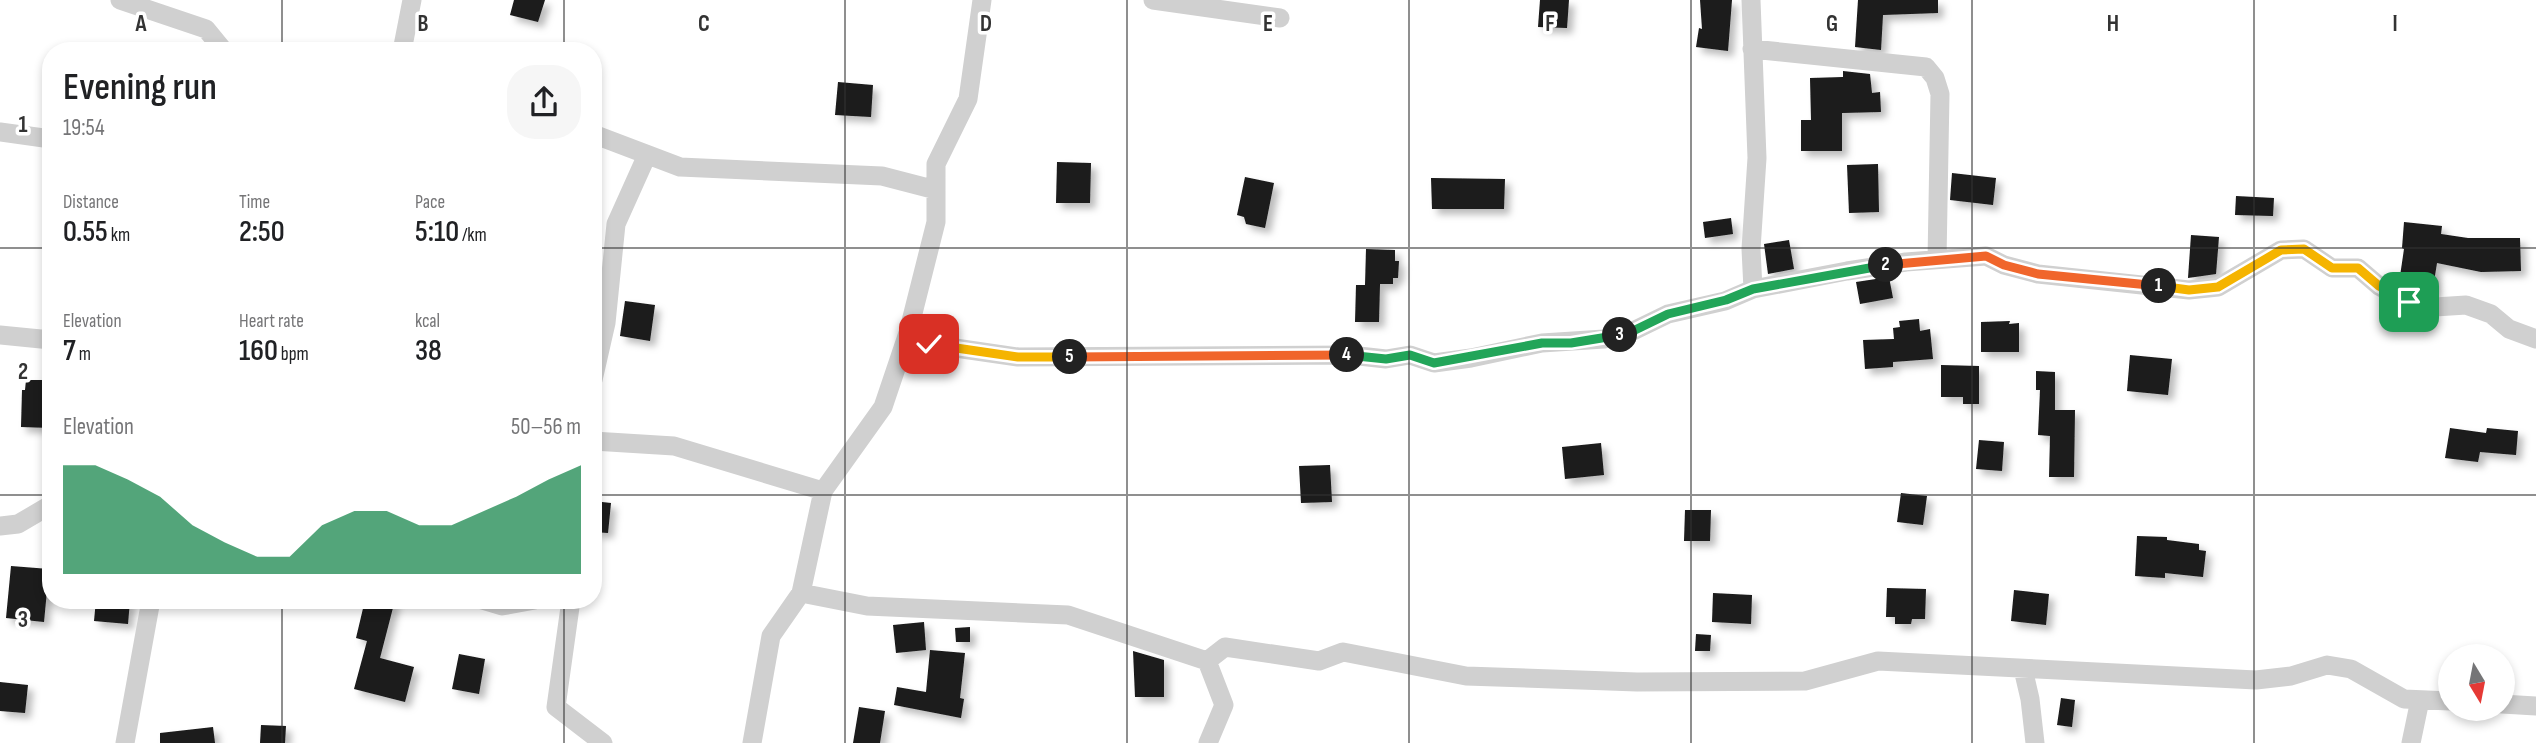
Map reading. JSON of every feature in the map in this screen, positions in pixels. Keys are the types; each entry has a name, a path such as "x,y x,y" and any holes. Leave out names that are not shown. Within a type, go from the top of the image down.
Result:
{"street":[{"path":"120,0 206,29 217,42"},
{"path":"404,42 412,0"},
{"path":"752,743 771,636 801,593 823,491 883,407 910,327 936,222 936,164 968,99 982,0"},
{"path":"1153,0 1280,18"},
{"path":"1751,0 1757,158 1751,249 1753,289"},
{"path":"1752,49 1926,67 1935,78 1940,94 1937,260"},
{"path":"0,132 42,138"},
{"path":"602,138 680,167 882,176 936,190"},
{"path":"602,341 616,224 647,155"},
{"path":"910,327 929,344 1018,357 1350,355 1386,359 1410,355 1434,363 1542,343 1604,339 1633,331 1668,314 1716,303 1753,289 1847,271 1986,256 2004,265 2038,274 2189,290 2218,287 2281,250 2304,249 2332,268 2358,268 2379,286 2409,302 2435,307 2466,304 2491,314 2509,330 2536,338"},
{"path":"0,335 42,339"},
{"path":"602,442 674,446 823,491"},
{"path":"0,526 18,524 42,510"},
{"path":"801,593 867,606 1068,615 1207,661"},
{"path":"125,743 149,609"},
{"path":"570,609 556,707 604,743"},
{"path":"1207,661 1225,647 1320,661 1343,652 1466,676 1637,682 1805,681 1878,661 2256,680 2291,676 2327,665 2351,669 2404,699 2438,701"},
{"path":"1207,661 1224,705 1208,743"},
{"path":"2023,669 2030,699 2035,743"},
{"path":"2412,743 2420,700"},
{"path":"2515,705 2536,706"}],"building":[{"path":"514,0 545,0 538,22 510,15"},
{"path":"1540,0 1569,0 1567,28 1538,27"},
{"path":"1700,0 1732,0 1728,51 1696,47 1699,28 1702,29"},
{"path":"1858,0 1938,0 1938,13 1883,15 1881,50 1855,47"},
{"path":"1843,71 1870,74 1872,93 1880,92 1881,112 1842,113 1842,151 1801,151 1801,120 1811,120 1810,78 1843,77"},
{"path":"838,82 873,85 871,117 835,115"},
{"path":"1057,162 1091,163 1090,203 1056,203"},
{"path":"1878,164 1879,212 1849,213 1847,165"},
{"path":"1952,173 1996,178 1993,205 1950,200"},
{"path":"1245,177 1274,183 1265,228 1246,224 1244,217 1237,215"},
{"path":"1431,178 1505,179 1504,209 1432,209"},
{"path":"2236,196 2274,198 2273,216 2235,215"},
{"path":"1731,218 1733,234 1705,238 1703,222"},
{"path":"2404,222 2442,226 2441,234 2468,238 2520,238 2521,271 2481,272 2437,263 2432,294 2413,290 2399,283 2404,249"},
{"path":"2191,235 2219,237 2216,274 2188,278"},
{"path":"1789,240 1794,269 1768,274 1764,244"},
{"path":"1366,249 1395,250 1395,261 1399,261 1398,278 1393,278 1393,284 1380,284 1379,322 1355,322 1356,285 1365,285"},
{"path":"1889,277 1893,298 1860,304 1856,282"},
{"path":"625,301 655,305 650,341 620,336"},
{"path":"1919,319 1920,331 1930,329 1933,359 1893,362 1893,367 1865,369 1863,340 1894,339 1893,328 1900,327 1899,321"},
{"path":"2010,321 2009,324 2019,323 2019,352 1981,352 1981,322"},
{"path":"2130,355 2172,359 2168,395 2127,391"},
{"path":"1941,365 1979,366 1979,404 1963,404 1963,397 1941,397"},
{"path":"2036,371 2055,372 2055,410 2075,410 2074,477 2049,477 2050,436 2038,435 2040,390 2036,390"},
{"path":"26,380 42,380 42,428 21,427 22,390 25,390"},
{"path":"2450,428 2486,433 2487,428 2518,431 2516,455 2480,452 2478,462 2445,458"},
{"path":"1979,440 2004,442 2002,471 1976,469"},
{"path":"1601,443 1604,475 1565,479 1562,447"},
{"path":"1330,465 1332,502 1301,503 1299,466"},
{"path":"1901,493 1927,496 1923,525 1897,522"},
{"path":"602,502 611,503 608,533 602,533"},
{"path":"1685,510 1711,510 1710,541 1684,541"},
{"path":"2137,536 2167,537 2167,540 2199,544 2199,550 2206,551 2203,577 2165,573 2165,578 2135,576"},
{"path":"11,566 42,568 44,622 6,618"},
{"path":"1887,588 1926,589 1925,619 1912,619 1911,624 1895,624 1895,617 1886,617"},
{"path":"2014,590 2049,594 2046,625 2011,621"},
{"path":"1713,593 1752,595 1751,624 1712,622"},
{"path":"95,609 129,609 128,624 94,621"},
{"path":"363,609 393,609 380,658 414,667 405,702 354,689 367,641 356,638"},
{"path":"924,622 926,650 896,653 893,625"},
{"path":"970,627 970,642 956,642 955,628"},
{"path":"1696,634 1711,635 1710,651 1695,651"},
{"path":"930,650 965,653 960,698 964,699 961,718 894,705 897,687 926,692"},
{"path":"1133,651 1164,660 1164,697 1135,697"},
{"path":"459,654 485,659 479,694 452,689"},
{"path":"0,682 28,685 25,713 0,711"},
{"path":"2061,698 2075,700 2072,727 2057,725"},
{"path":"859,707 885,711 880,743 853,743"},
{"path":"261,725 286,726 285,743 260,743"},
{"path":"213,727 215,743 160,743 160,733"}],"route":[{"path":"929,344 1018,357 1350,355 1386,359 1410,355 1434,363 1542,343 1604,339 1633,331 1668,314 1707,306 1753,289 1800,279 1906,262 1986,256 2004,265 2038,274 2189,290 2218,287 2281,250 2304,249 2332,268 2358,268 2379,286 2409,302"}]}
